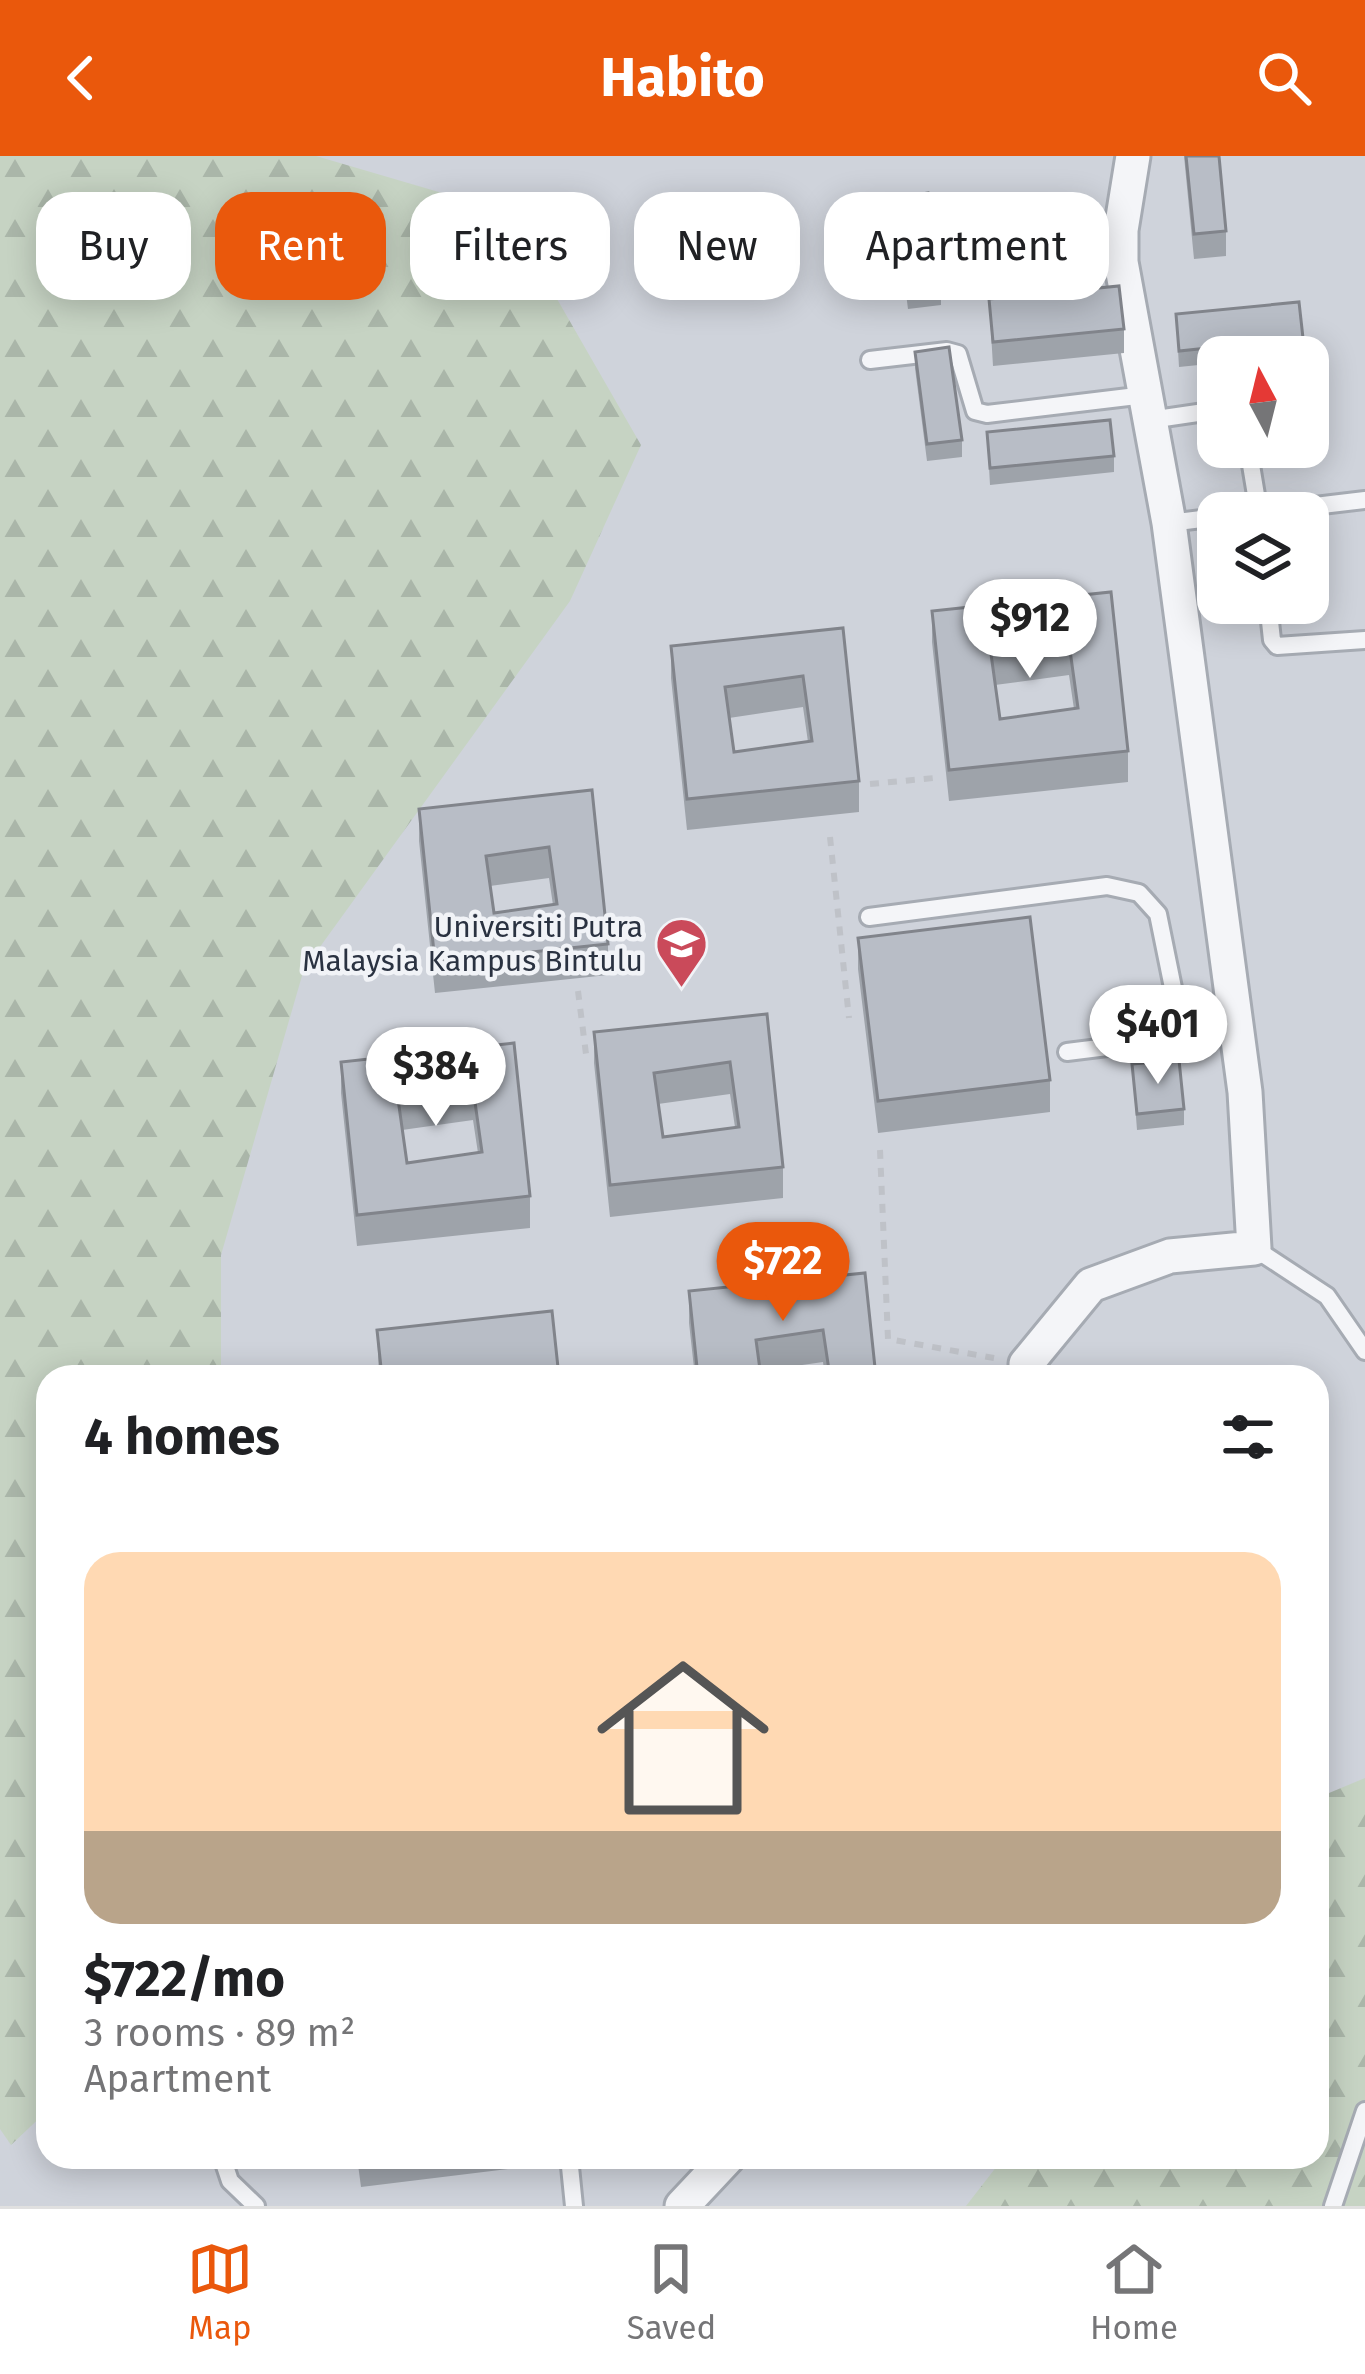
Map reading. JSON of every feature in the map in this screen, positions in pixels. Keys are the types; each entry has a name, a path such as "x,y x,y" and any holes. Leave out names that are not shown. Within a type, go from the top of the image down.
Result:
{"street":[{"path":"1031,1365 1091,1285 1170,1256 1254,1248 1245,1092 1168,523 1121,262 1133,156"},
{"path":"682,2206 717,2169"}],"lane":[{"path":"870,360 947,351 958,354 970,403 975,411 987,414 1197,409"},
{"path":"1329,504 1365,500"},
{"path":"1168,523 1197,520"},
{"path":"1270,624 1276,646 1365,640"},
{"path":"868,916 1107,886 1139,893 1158,914 1183,1037"},
{"path":"1067,1052 1236,1030"},
{"path":"1254,1248 1327,1296 1365,1352"},
{"path":"1333,2206 1365,2111"},
{"path":"226,2169 230,2181 256,2206"},
{"path":"570,2169 574,2206"}],"path":[{"path":"870,784 934,778"},
{"path":"830,837 849,1018"},
{"path":"578,991 586,1054"},
{"path":"880,1150 888,1339 1005,1365"}],"shaded area":[{"name":"Universiti Putra Malaysia Kampus Bintulu","path":"0,156 1365,156 1365,2206 0,2206"}],"green space":[{"path":"0,156 316,156 439,192 410,192 410,300 558,300 641,445 570,601 304,969 221,1255 221,1365 36,1365 36,2121 11,2145 0,2129"},
{"path":"1365,1778 1365,2206 966,2206 995,2169 1329,2169 1329,1793"}],"building":[{"path":"1186,156 1219,156 1226,231 1194,234"},
{"path":"1119,286 1124,329 993,342 989,300 1109,300 1109,287"},
{"path":"1299,302 1303,336 1197,336 1197,349 1179,351 1176,314"},
{"path":"949,347 962,440 927,444 915,352"},
{"path":"1110,420 1114,456 990,468 987,432"},
{"path":"1111,592 1128,751 949,770 932,611","holes":["1069,643 1078,708 1000,719 991,654"]},
{"path":"843,628 859,781 687,799 671,646","holes":["803,676 812,741 734,752 725,687"]},
{"path":"592,790 608,944 435,962 419,809","holes":["549,847 557,904 494,913 486,856"]},
{"path":"1030,917 1050,1080 878,1101 858,938"},
{"path":"767,1014 783,1167 610,1185 594,1032","holes":["730,1062 739,1127 663,1137 654,1073"]},
{"path":"514,1043 530,1196 357,1215 341,1062","holes":["473,1088 482,1152 407,1163 398,1099"]},
{"path":"1179,1060 1184,1109 1137,1114 1132,1064"},
{"path":"865,1273 875,1365 828,1365 823,1330 756,1340 759,1365 697,1365 689,1291"},
{"path":"552,1311 558,1365 381,1365 377,1330"}],"place":[{"name":"Universiti Putra Malaysia Kampus Bintulu","path":"682,990"}]}
